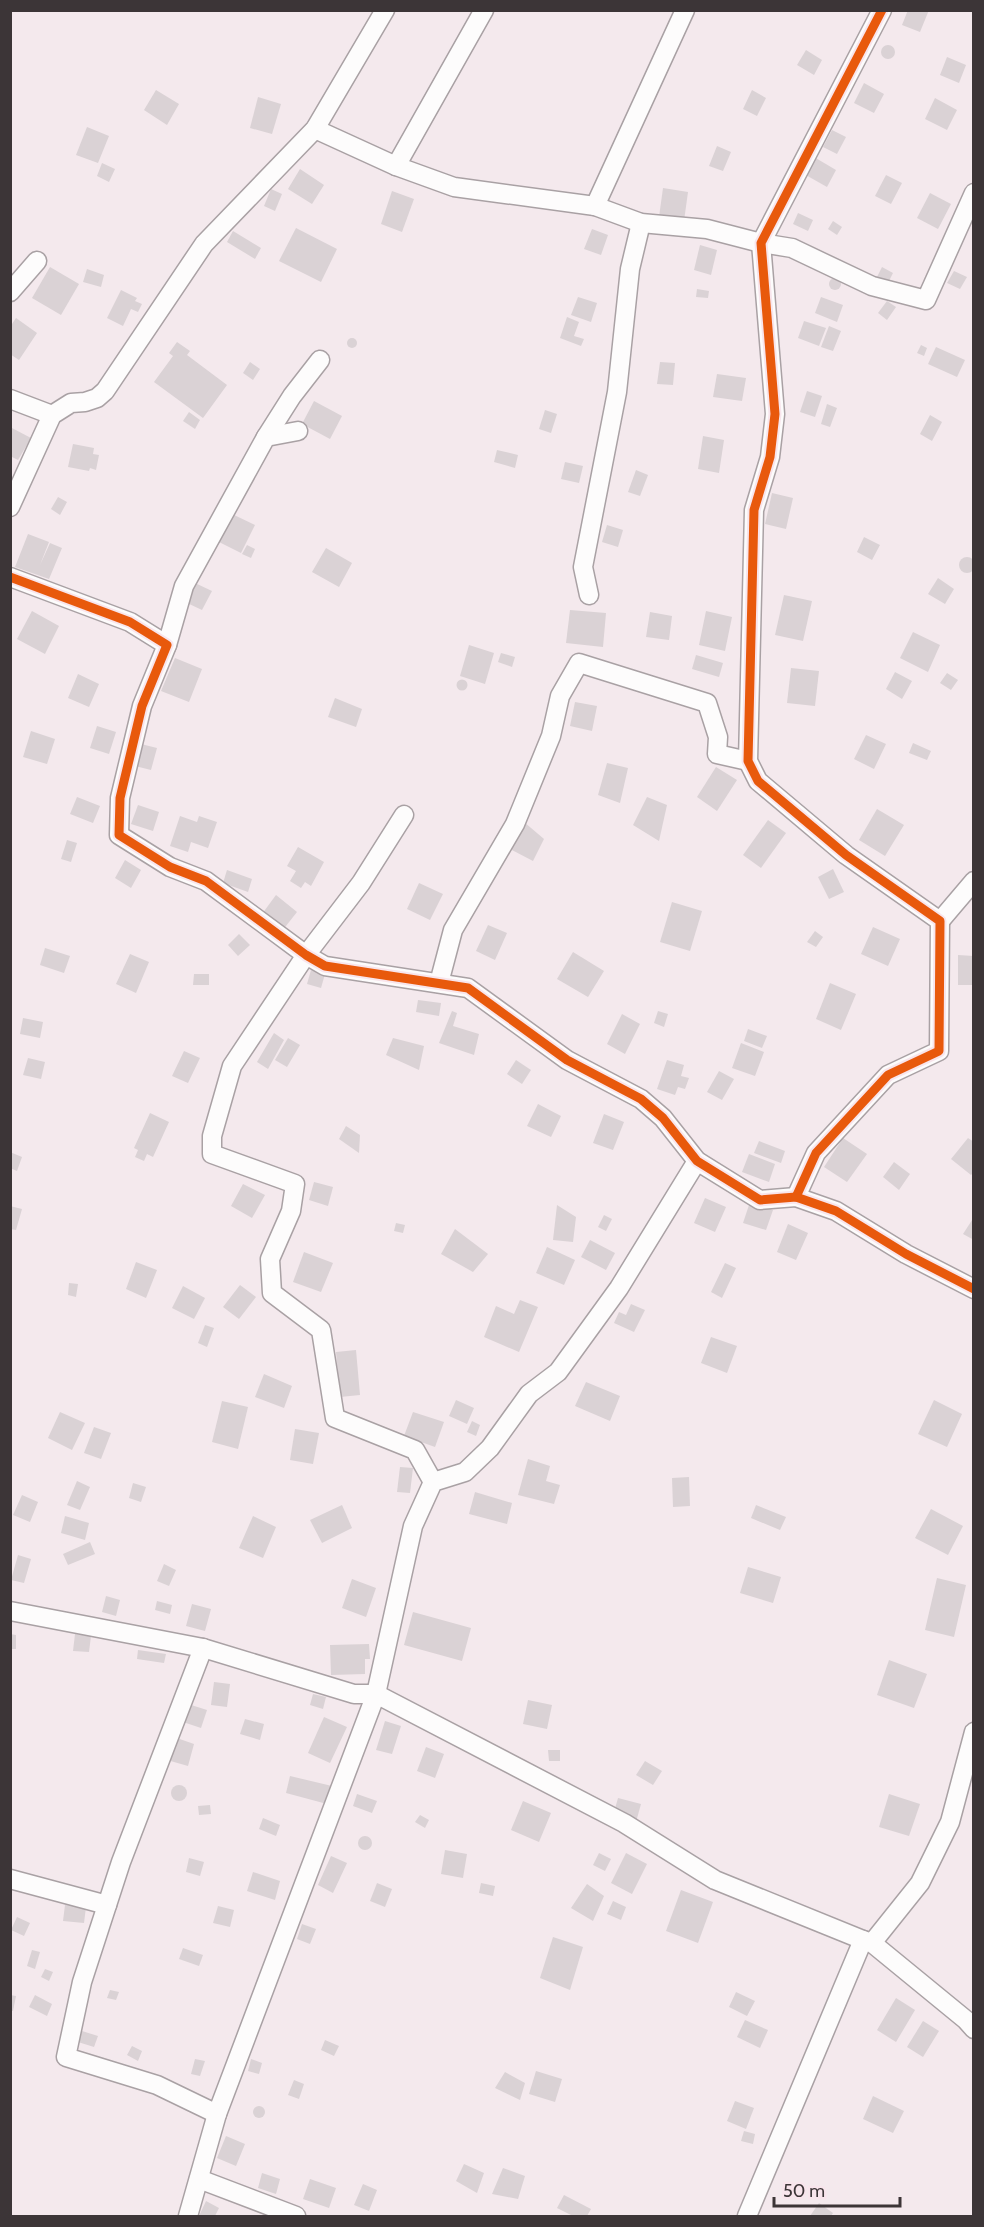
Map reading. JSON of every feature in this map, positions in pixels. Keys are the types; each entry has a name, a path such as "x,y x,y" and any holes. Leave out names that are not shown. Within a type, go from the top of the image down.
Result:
{"street":[{"path":"11,504 52,415 71,403 97,398 105,391 204,244 315,129 385,10"},
{"path":"396,166 484,10"},
{"path":"595,206 685,10"},
{"path":"882,10 761,243 775,414 770,457 754,510 748,760 758,781 846,855 940,921"},
{"path":"315,129 396,166 454,187 595,206 641,223 706,229 761,243 792,248 872,286 926,300 974,193"},
{"path":"589,595 583,567 616,392 630,269 641,223"},
{"path":"10,292 37,261"},
{"path":"320,360 292,396 266,437 184,586 167,645 142,706 120,798 119,835 170,867 206,881 326,966 468,988 567,1060 640,1099 663,1118 697,1161 760,1200 796,1197 836,1211 906,1254 974,1289"},
{"path":"10,399 52,415"},
{"path":"266,437 298,431"},
{"path":"10,577 130,622 167,645"},
{"path":"439,983 453,930 515,824 551,736 560,696 579,663 707,703 718,737 717,754 748,760"},
{"path":"404,815 361,883 306,954 232,1066 212,1136 212,1154 295,1184 291,1211 270,1259 272,1293 321,1330 335,1418 415,1450 432,1482"},
{"path":"796,1197 816,1153 888,1075 939,1051 940,921 974,881"},
{"path":"188,2217 217,2114 376,1694 413,1526 432,1482 465,1472 490,1448 529,1394 558,1372 619,1288 697,1161"},
{"path":"10,1611 203,1648 354,1694 376,1694 624,1823 715,1880 868,1941 966,2019 974,2030"},
{"path":"203,1648 121,1862 82,1982 66,2056 157,2085 217,2114"},
{"path":"747,2217 868,1941 920,1883 950,1822 974,1732"},
{"path":"10,1879 107,1905"},
{"path":"199,2179 296,2217"}],"building":[{"path":"908,10 929,10 920,32 902,25"},
{"path":"885,45 891,45 895,52 891,59 885,59 881,55 881,49"},
{"path":"806,50 822,60 814,75 797,65"},
{"path":"947,57 966,65 959,83 940,75"},
{"path":"864,83 884,94 874,113 854,103"},
{"path":"156,90 179,104 167,125 144,110"},
{"path":"752,90 766,98 757,116 743,109"},
{"path":"258,97 281,104 272,134 250,128"},
{"path":"935,98 957,110 947,130 925,119"},
{"path":"87,127 109,136 98,163 76,155"},
{"path":"832,130 846,137 837,154 823,147"},
{"path":"717,146 731,152 723,171 709,166"},
{"path":"814,157 836,170 827,187 804,174"},
{"path":"102,163 115,169 109,182 97,176"},
{"path":"300,169 324,185 312,204 288,189"},
{"path":"886,175 902,183 891,204 875,196"},
{"path":"663,188 688,192 684,221 659,217"},
{"path":"271,189 282,194 275,211 264,206"},
{"path":"392,191 414,199 402,232 381,224"},
{"path":"930,193 951,204 938,229 917,218"},
{"path":"798,213 813,220 808,231 793,224"},
{"path":"833,221 842,227 837,235 828,229"},
{"path":"296,228 337,249 321,282 279,261"},
{"path":"592,229 608,235 601,255 584,249"},
{"path":"233,231 261,248 255,259 227,242"},
{"path":"700,245 717,250 711,275 694,270"},
{"path":"50,267 79,284 61,315 32,298"},
{"path":"882,267 893,273 887,285 876,279"},
{"path":"87,269 104,275 101,287 83,282"},
{"path":"954,271 967,277 960,289 947,283"},
{"path":"835,278 841,284 835,290 829,284"},
{"path":"697,289 709,291 708,298 696,297"},
{"path":"121,290 137,298 135,301 142,304 138,312 131,309 123,326 107,318"},
{"path":"578,297 597,303 591,322 571,315"},
{"path":"821,297 843,305 837,322 815,313"},
{"path":"887,301 896,307 887,320 878,313"},
{"path":"567,317 579,322 574,336 584,339 581,346 560,338"},
{"path":"16,318 37,333 19,360 10,354 10,327"},
{"path":"804,321 826,328 819,346 798,338"},
{"path":"829,326 841,331 833,351 821,347"},
{"path":"352,338 356,339 356,347 352,348 348,347 347,343 348,339"},
{"path":"177,342 190,351 187,355 227,385 203,418 154,382 173,356 169,353"},
{"path":"921,345 927,348 924,356 917,353"},
{"path":"936,347 965,360 957,377 928,364"},
{"path":"250,362 260,369 253,380 243,373"},
{"path":"660,362 675,363 673,385 657,384"},
{"path":"717,374 746,378 742,401 713,397"},
{"path":"807,391 822,396 815,417 800,412"},
{"path":"314,401 342,416 330,439 302,424"},
{"path":"827,404 837,408 830,427 821,424"},
{"path":"545,410 557,414 551,433 539,429"},
{"path":"189,412 200,420 195,429 183,421"},
{"path":"930,415 942,422 932,441 920,434"},
{"path":"10,427 31,438 18,460 10,456"},
{"path":"703,436 724,440 719,473 698,469"},
{"path":"73,444 94,448 93,454 99,455 96,470 68,467"},
{"path":"497,450 518,455 515,468 494,462"},
{"path":"565,462 583,466 579,483 561,479"},
{"path":"636,470 648,475 640,496 628,492"},
{"path":"772,493 793,498 786,529 765,524"},
{"path":"58,497 67,502 60,515 51,509"},
{"path":"230,513 255,525 241,553 217,541"},
{"path":"607,525 623,530 618,547 602,542"},
{"path":"28,534 49,542 40,565 50,543 62,548 49,579 15,567"},
{"path":"864,537 880,545 872,560 857,552"},
{"path":"247,545 255,549 251,558 242,554"},
{"path":"326,548 352,563 339,587 312,572"},
{"path":"964,557 970,557 975,565 973,571 964,573 959,568 959,562"},
{"path":"938,578 954,589 945,604 928,594"},
{"path":"195,583 212,591 202,610 185,602"},
{"path":"784,595 812,601 803,641 775,635"},
{"path":"570,610 606,613 603,647 566,643"},
{"path":"32,611 59,626 45,654 17,639"},
{"path":"706,611 732,617 725,651 699,645"},
{"path":"650,612 672,616 669,640 646,637"},
{"path":"913,632 940,645 928,672 900,658"},
{"path":"469,645 494,653 485,684 460,676"},
{"path":"501,653 515,657 512,667 498,662"},
{"path":"696,655 723,663 719,677 692,669"},
{"path":"175,658 202,669 189,702 161,691"},
{"path":"791,668 819,671 815,706 787,703"},
{"path":"895,672 912,681 902,699 886,689"},
{"path":"947,673 958,680 951,690 940,683"},
{"path":"78,674 99,684 89,707 68,698"},
{"path":"462,679 468,685 462,691 456,685"},
{"path":"335,698 362,709 356,727 328,717"},
{"path":"575,702 597,706 592,731 570,726"},
{"path":"97,726 116,732 109,754 90,748"},
{"path":"31,731 55,739 47,764 23,757"},
{"path":"866,735 886,744 874,769 854,759"},
{"path":"913,743 931,751 927,760 909,753"},
{"path":"141,744 157,748 151,770 135,766"},
{"path":"607,763 628,768 620,803 598,795"},
{"path":"716,767 737,780 717,811 697,797"},
{"path":"77,797 100,806 93,823 70,814"},
{"path":"647,797 667,805 659,841 633,825"},
{"path":"138,805 159,812 153,831 131,824"},
{"path":"877,809 904,825 885,856 859,840"},
{"path":"180,816 197,822 199,816 217,822 208,848 191,842 188,852 170,846"},
{"path":"768,820 786,833 761,868 743,855"},
{"path":"524,822 544,839 533,861 510,849"},
{"path":"67,840 77,843 71,862 61,859"},
{"path":"298,847 324,862 311,886 305,882 301,888 290,881 296,871 287,866"},
{"path":"125,860 141,870 131,888 115,878"},
{"path":"833,869 844,892 829,899 818,877"},
{"path":"227,870 252,879 248,892 223,883"},
{"path":"419,883 443,894 430,920 407,909"},
{"path":"276,895 297,912 282,931 262,914"},
{"path":"672,902 702,911 690,951 660,942"},
{"path":"488,925 507,933 495,960 476,951"},
{"path":"873,927 900,939 888,966 861,954"},
{"path":"815,931 823,937 816,947 807,942"},
{"path":"239,934 250,945 238,956 228,945"},
{"path":"45,948 70,956 64,973 40,965"},
{"path":"573,952 604,971 588,997 557,979"},
{"path":"130,954 149,962 136,993 116,984"},
{"path":"958,955 974,956 974,985 958,985"},
{"path":"311,970 325,974 321,988 307,984"},
{"path":"194,974 209,974 209,985 193,985"},
{"path":"830,983 856,994 841,1030 816,1019"},
{"path":"418,1000 441,1003 439,1016 416,1012"},
{"path":"452,1011 457,1013 453,1026 479,1034 474,1055 439,1043"},
{"path":"658,1011 668,1014 664,1027 654,1023"},
{"path":"622,1014 640,1024 625,1054 607,1044"},
{"path":"23,1018 43,1022 40,1038 20,1034"},
{"path":"748,1029 767,1036 762,1048 744,1041"},
{"path":"274,1033 284,1040 268,1069 257,1062"},
{"path":"288,1038 300,1045 287,1067 275,1060"},
{"path":"393,1038 424,1046 419,1070 386,1055"},
{"path":"741,1043 764,1052 755,1076 732,1068"},
{"path":"184,1051 200,1058 188,1083 172,1076"},
{"path":"28,1058 45,1062 41,1079 23,1075"},
{"path":"516,1060 531,1070 522,1084 507,1074"},
{"path":"667,1060 684,1065 681,1076 689,1078 685,1089 678,1087 675,1095 657,1089"},
{"path":"719,1071 734,1079 722,1100 707,1092"},
{"path":"538,1104 561,1116 551,1137 527,1126"},
{"path":"150,1113 169,1122 153,1157 147,1154 144,1161 135,1157 138,1150 134,1148"},
{"path":"604,1114 624,1122 613,1150 593,1143"},
{"path":"346,1126 360,1135 359,1153 339,1139"},
{"path":"843,1138 867,1154 847,1182 824,1167"},
{"path":"968,1138 974,1142 974,1172 971,1175 951,1159"},
{"path":"759,1141 785,1151 781,1163 754,1153"},
{"path":"10,1152 22,1157 17,1171 10,1168"},
{"path":"749,1154 775,1164 769,1182 742,1172"},
{"path":"894,1162 910,1174 899,1190 883,1177"},
{"path":"314,1182 333,1187 328,1206 309,1200"},
{"path":"243,1184 265,1195 252,1218 231,1206"},
{"path":"705,1198 726,1207 715,1232 694,1223"},
{"path":"750,1202 773,1210 766,1230 743,1223"},
{"path":"557,1205 576,1217 573,1242 553,1240"},
{"path":"10,1206 22,1209 16,1230 10,1229"},
{"path":"604,1215 612,1219 606,1231 598,1227"},
{"path":"974,1217 974,1240 963,1234"},
{"path":"396,1223 405,1225 403,1233 394,1231"},
{"path":"788,1224 808,1233 796,1260 777,1252"},
{"path":"455,1229 488,1254 473,1272 441,1254"},
{"path":"590,1240 615,1253 606,1270 581,1257"},
{"path":"547,1247 575,1260 564,1285 536,1273"},
{"path":"304,1252 333,1263 321,1292 293,1282"},
{"path":"136,1262 157,1270 146,1298 126,1289"},
{"path":"725,1263 736,1268 722,1298 711,1292"},
{"path":"69,1283 78,1284 76,1297 68,1295"},
{"path":"240,1285 256,1297 239,1319 223,1307"},
{"path":"183,1286 205,1298 194,1319 172,1308"},
{"path":"520,1300 538,1307 519,1352 484,1337 496,1306 514,1314"},
{"path":"631,1304 645,1310 634,1332 614,1323 619,1312 626,1315"},
{"path":"205,1325 214,1328 207,1347 198,1343"},
{"path":"711,1337 737,1346 727,1373 701,1363"},
{"path":"356,1350 360,1395 340,1397 336,1352"},
{"path":"264,1374 292,1386 284,1408 255,1397"},
{"path":"586,1382 620,1396 610,1421 575,1406"},
{"path":"456,1400 474,1408 467,1424 449,1416"},
{"path":"934,1400 962,1414 947,1447 918,1434"},
{"path":"222,1401 248,1407 238,1449 212,1442"},
{"path":"60,1412 85,1423 72,1450 48,1438"},
{"path":"413,1412 444,1422 435,1447 404,1436"},
{"path":"472,1421 480,1425 476,1436 467,1432"},
{"path":"94,1427 111,1433 101,1459 84,1453"},
{"path":"295,1429 319,1433 313,1464 290,1460"},
{"path":"528,1459 550,1466 546,1481 560,1485 554,1504 518,1495"},
{"path":"400,1467 413,1468 410,1493 397,1492"},
{"path":"689,1477 690,1506 673,1507 672,1478"},
{"path":"77,1481 90,1487 80,1510 67,1505"},
{"path":"133,1483 146,1487 141,1502 129,1498"},
{"path":"475,1492 512,1503 507,1524 469,1514"},
{"path":"22,1495 38,1502 30,1522 13,1515"},
{"path":"342,1505 352,1528 322,1543 310,1520"},
{"path":"756,1505 786,1517 780,1530 751,1518"},
{"path":"931,1509 963,1526 948,1555 915,1538"},
{"path":"65,1516 89,1523 85,1540 61,1533"},
{"path":"253,1516 276,1527 263,1558 239,1548"},
{"path":"90,1542 95,1554 68,1565 63,1554"},
{"path":"18,1555 31,1559 24,1583 11,1580"},
{"path":"164,1564 176,1570 169,1586 157,1581"},
{"path":"748,1567 781,1577 773,1603 740,1593"},
{"path":"937,1578 966,1585 954,1637 925,1630"},
{"path":"352,1579 376,1588 366,1617 342,1608"},
{"path":"106,1596 120,1600 116,1616 102,1612"},
{"path":"157,1601 172,1605 170,1614 155,1610"},
{"path":"192,1604 211,1609 205,1631 186,1626"},
{"path":"413,1612 471,1628 462,1661 404,1645"},
{"path":"10,1634 16,1635 16,1649 10,1649"},
{"path":"75,1634 91,1636 89,1652 73,1651"},
{"path":"369,1644 370,1659 365,1659 365,1674 331,1675 330,1645"},
{"path":"138,1650 166,1654 164,1663 137,1659"},
{"path":"889,1660 927,1674 914,1708 877,1695"},
{"path":"214,1682 230,1684 227,1707 211,1705"},
{"path":"313,1694 326,1697 323,1709 310,1705"},
{"path":"528,1700 552,1705 547,1729 523,1724"},
{"path":"188,1704 207,1710 201,1728 183,1722"},
{"path":"324,1717 347,1727 330,1763 308,1753"},
{"path":"245,1719 264,1724 260,1740 240,1734"},
{"path":"385,1721 401,1726 392,1754 376,1750"},
{"path":"174,1737 194,1744 188,1766 167,1760"},
{"path":"426,1747 444,1754 435,1778 417,1771"},
{"path":"548,1750 560,1750 560,1761 549,1761"},
{"path":"645,1761 662,1771 653,1785 636,1775"},
{"path":"290,1776 332,1786 327,1804 286,1793"},
{"path":"176,1785 182,1785 187,1793 185,1799 176,1801 171,1796 171,1790"},
{"path":"357,1794 377,1801 372,1813 353,1806"},
{"path":"889,1794 920,1804 909,1836 879,1827"},
{"path":"618,1798 641,1804 636,1822 613,1816"},
{"path":"523,1801 551,1813 539,1842 511,1830"},
{"path":"210,1805 211,1814 199,1815 198,1806"},
{"path":"420,1815 429,1820 425,1828 415,1822"},
{"path":"263,1818 280,1825 276,1836 259,1829"},
{"path":"365,1836 370,1838 372,1843 370,1848 365,1850 360,1848 358,1843 360,1838"},
{"path":"445,1850 467,1854 463,1878 441,1874"},
{"path":"599,1853 611,1859 605,1871 593,1865"},
{"path":"626,1853 647,1864 632,1894 611,1883"},
{"path":"331,1856 347,1863 333,1893 318,1885"},
{"path":"189,1858 204,1862 200,1876 186,1872"},
{"path":"253,1872 280,1881 275,1900 247,1891"},
{"path":"377,1883 392,1889 385,1907 370,1901"},
{"path":"481,1883 495,1886 493,1896 479,1893"},
{"path":"587,1884 604,1896 593,1921 571,1908"},
{"path":"681,1890 713,1902 698,1943 666,1931"},
{"path":"613,1901 626,1907 621,1920 607,1914"},
{"path":"65,1905 86,1907 84,1923 63,1921"},
{"path":"218,1906 234,1910 230,1927 213,1923"},
{"path":"17,1917 30,1923 24,1936 11,1930"},
{"path":"302,1924 316,1929 310,1944 297,1939"},
{"path":"553,1937 583,1947 570,1990 540,1978"},
{"path":"183,1948 203,1955 199,1966 179,1959"},
{"path":"32,1950 40,1952 35,1969 27,1966"},
{"path":"45,1969 53,1972 49,1981 41,1977"},
{"path":"110,1990 119,1992 116,2000 107,1998"},
{"path":"736,1992 755,2001 747,2016 729,2007"},
{"path":"10,1995 16,1996 13,2011 10,2010"},
{"path":"35,1995 52,2004 47,2016 29,2007"},
{"path":"896,1998 915,2010 896,2042 877,2030"},
{"path":"745,2020 768,2030 760,2048 737,2037"},
{"path":"923,2021 939,2031 923,2057 907,2047"},
{"path":"82,2031 98,2036 94,2047 78,2042"},
{"path":"325,2040 339,2046 334,2056 321,2050"},
{"path":"132,2046 142,2051 138,2061 127,2055"},
{"path":"195,2059 205,2061 200,2076 191,2074"},
{"path":"251,2059 262,2063 259,2074 248,2071"},
{"path":"536,2071 562,2079 555,2102 529,2094"},
{"path":"505,2072 525,2083 520,2100 495,2088"},
{"path":"294,2080 304,2084 299,2099 288,2095"},
{"path":"873,2096 904,2111 893,2133 863,2119"},
{"path":"735,2101 754,2108 746,2129 727,2121"},
{"path":"261,2106 265,2112 261,2118 257,2118 253,2110"},
{"path":"744,2131 755,2134 753,2144 741,2141"},
{"path":"226,2136 245,2144 236,2166 217,2158"},
{"path":"464,2164 484,2173 477,2193 456,2181"},
{"path":"503,2168 525,2176 518,2199 492,2194"},
{"path":"262,2173 280,2179 276,2194 258,2188"},
{"path":"310,2179 336,2188 329,2208 303,2199"},
{"path":"363,2184 377,2190 369,2211 354,2205"},
{"path":"564,2195 591,2209 587,2216 573,2216 557,2208"},
{"path":"206,2201 219,2208 215,2216 199,2216"},
{"path":"819,2203 833,2213 831,2216 810,2216"}],"cycle path":[{"path":"796,1197 816,1153 888,1075 939,1051 940,921 846,855 758,781 748,761 754,510 770,457 775,414 761,243 882,10"},
{"path":"10,577 130,622 167,645 142,706 120,798 119,835 170,867 206,881 306,955 325,966 468,988 567,1060 641,1099 663,1118 697,1161 760,1200 796,1197 836,1211 906,1254 974,1289"}]}
